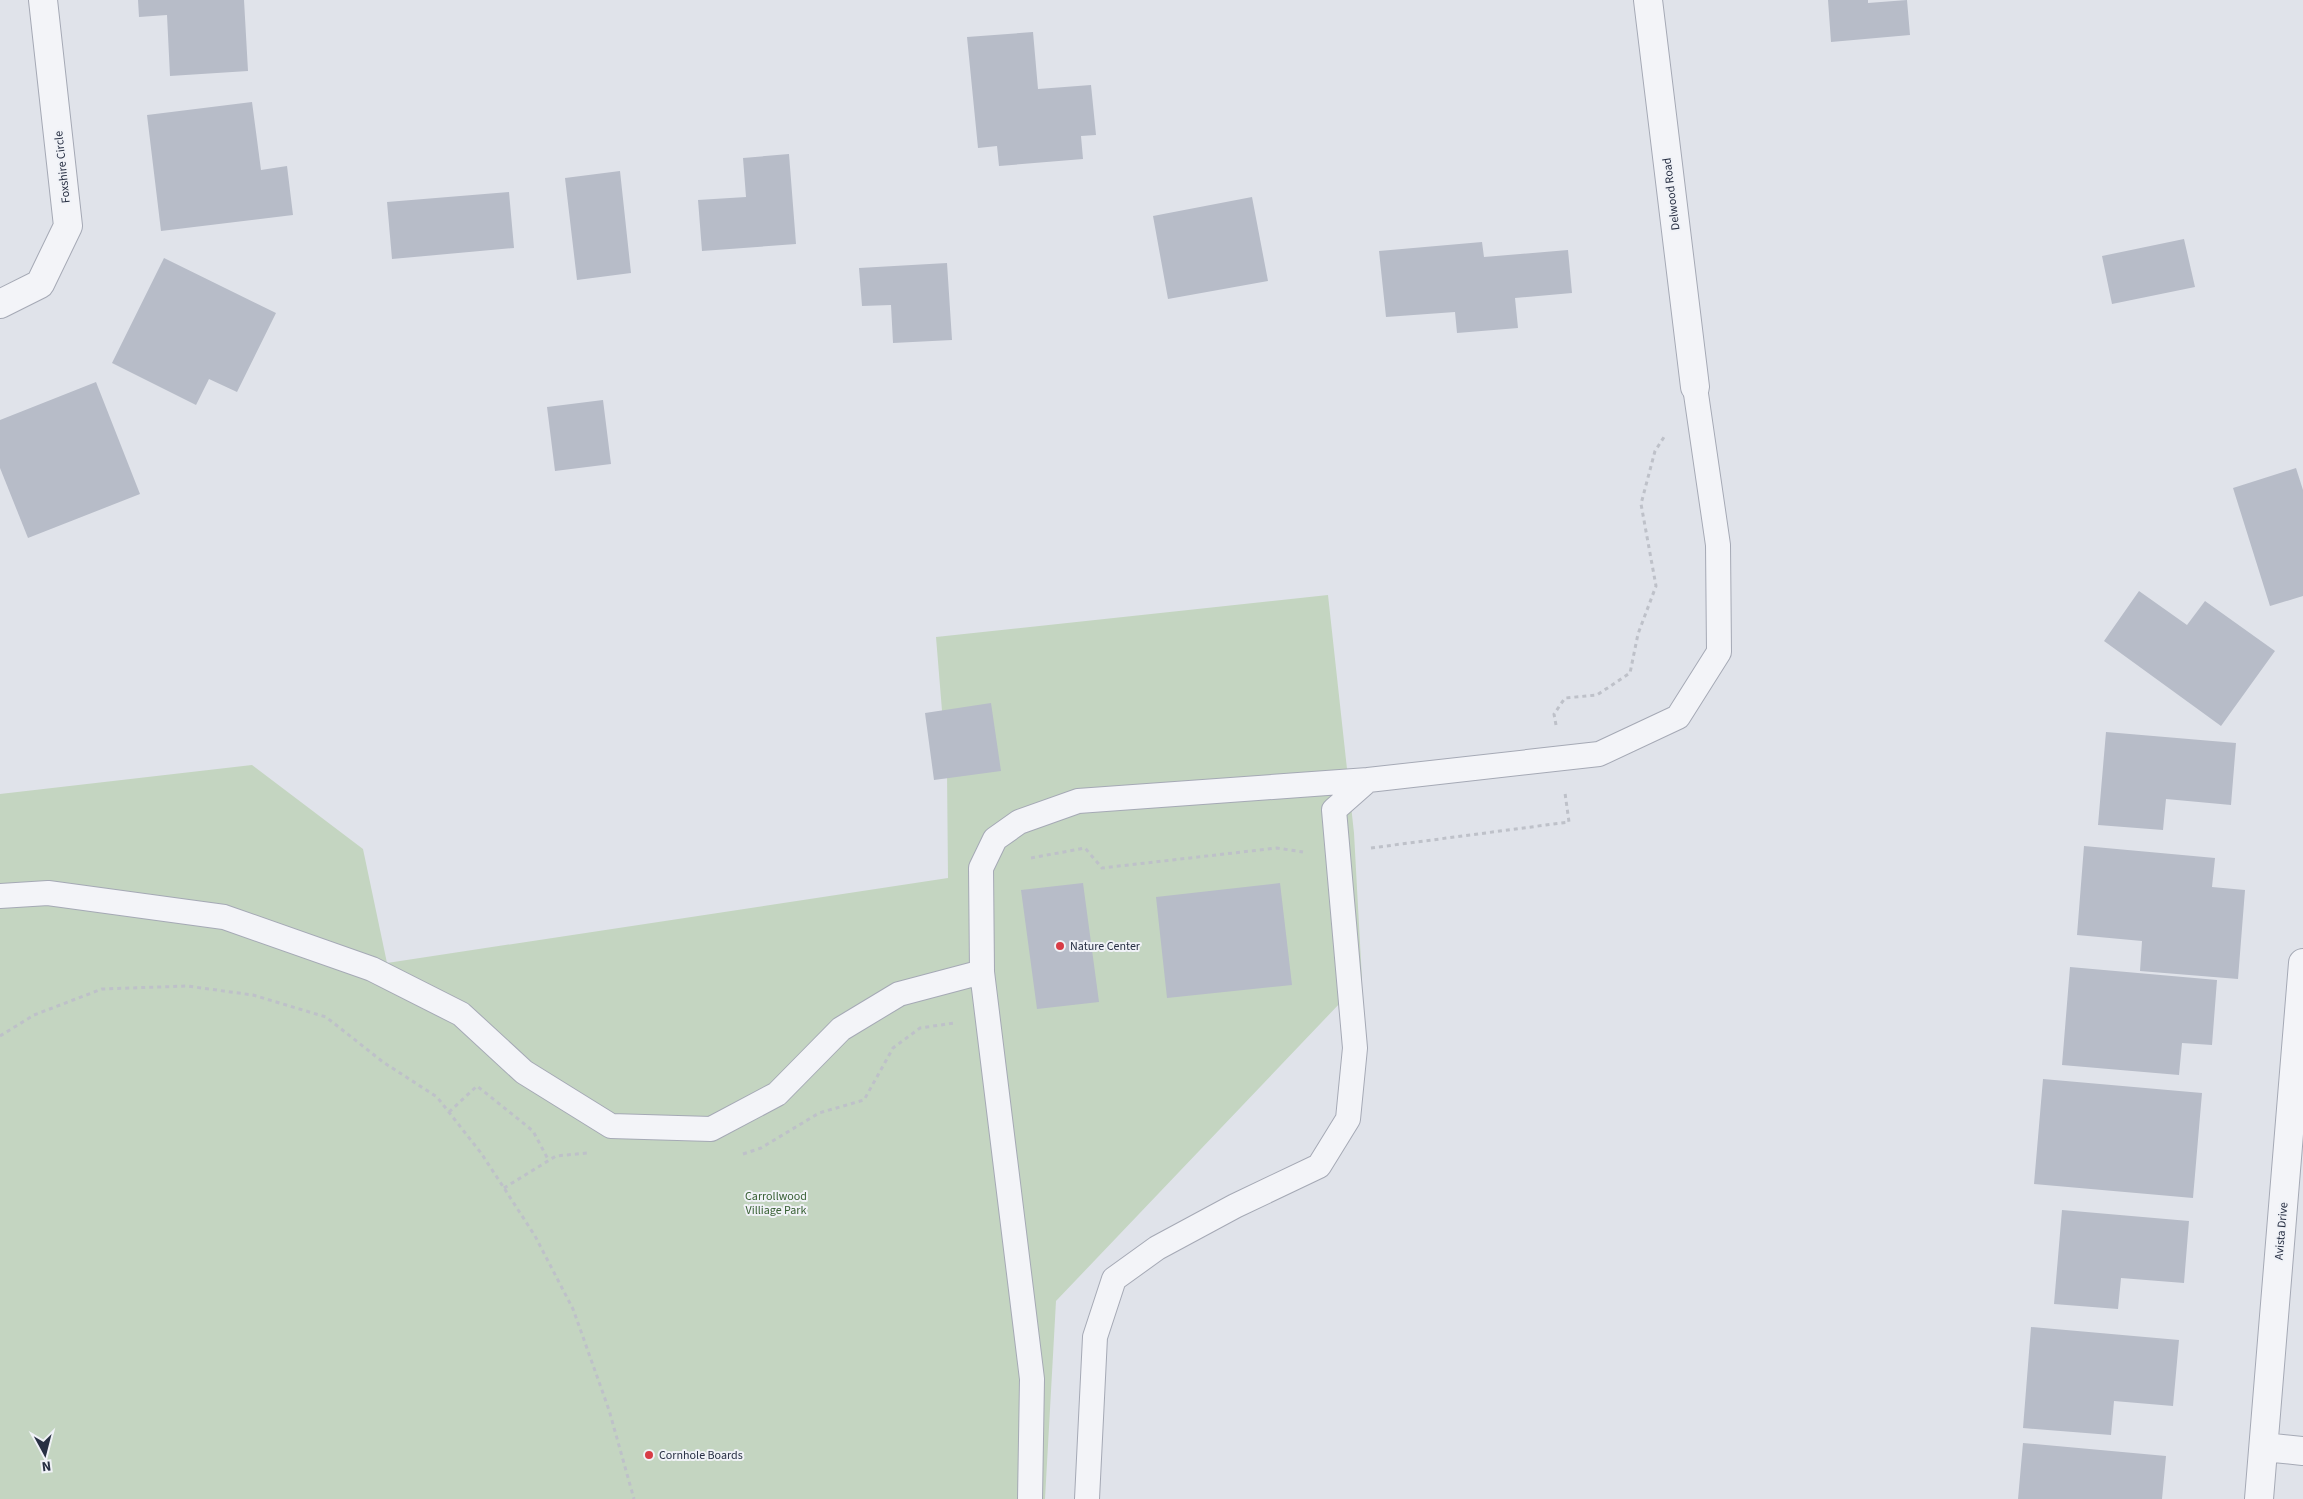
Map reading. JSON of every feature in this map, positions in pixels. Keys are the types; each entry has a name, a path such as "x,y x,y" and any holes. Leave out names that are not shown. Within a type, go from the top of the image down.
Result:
{"street":[{"name":"Foxshire Circle","path":"0,304 40,284 68,226 43,0"},
{"name":"Delwood Road","path":"1648,0 1695,387"},
{"name":"Avista Drive","path":"2259,1499 2303,963"},
{"path":"2264,1447 2303,1451"}],"lane":[{"path":"1030,1499 1032,1379 982,972 981,868 995,839 1019,822 1078,801 1368,780 1599,754 1678,718 1719,652 1718,545 1695,387"},
{"path":"1086,1499 1095,1337 1114,1279 1157,1248 1235,1206 1318,1166 1348,1119 1355,1048 1334,810 1368,780"},
{"path":"0,896 48,893 224,918 372,969 461,1014 524,1072 611,1126 711,1129 777,1094 841,1029 899,994 982,972"}],"path":[{"path":"1025,859 1085,848 1102,868 1277,848 1319,855 1569,822 1554,714 1565,698 1597,695 1630,673 1638,634 1656,586 1641,504 1655,451 1695,387"},
{"path":"0,1036 34,1015 102,989 187,986 253,996 326,1017 383,1062 437,1097 481,1153 535,1236 573,1309 610,1410 634,1499"},
{"path":"734,1156 761,1148 818,1113 864,1100 893,1048 920,1028 988,1018"},
{"path":"449,1112 477,1086 533,1131 549,1161"},
{"path":"504,1188 556,1156 591,1153"}],"green space":[{"name":"Carrollwood Villiage Park","path":"1328,595 1354,833 1362,980 1056,1301 1045,1499 0,1499 0,794 252,765 363,849 387,963 948,878 947,772 936,637"}],"building":[{"path":"138,0 244,0 248,71 170,76 167,15 139,17"},
{"path":"1828,0 1868,0 1868,3 1907,0 1910,35 1831,42"},
{"path":"1033,32 1038,89 1091,85 1096,135 1081,136 1083,159 999,166 997,146 978,148 967,37"},
{"path":"252,102 261,170 287,166 293,215 161,231 147,115"},
{"path":"789,154 796,244 702,251 698,200 746,197 743,158"},
{"path":"620,171 631,273 577,280 565,178"},
{"path":"509,192 514,248 392,259 387,202"},
{"path":"1252,197 1268,281 1168,299 1153,216"},
{"path":"2184,239 2195,287 2112,304 2102,256"},
{"path":"1482,242 1484,257 1568,250 1572,293 1515,298 1518,328 1457,333 1455,312 1386,317 1379,251"},
{"path":"164,258 276,313 237,392 209,379 196,405 112,363"},
{"path":"947,263 952,340 893,343 891,305 862,306 859,268"},
{"path":"96,382 140,494 28,538 0,468 0,420"},
{"path":"603,400 611,464 555,471 547,407"},
{"path":"2296,468 2303,490 2303,596 2270,606 2233,488"},
{"path":"2139,591 2187,625 2205,601 2275,651 2221,726 2104,641"},
{"path":"991,703 1001,771 934,780 925,713"},
{"path":"2106,732 2236,743 2231,805 2166,799 2163,830 2098,825"},
{"path":"2084,846 2215,858 2212,887 2245,890 2238,979 2140,971 2142,941 2077,935"},
{"name":"Nature Center","path":"1083,883 1099,1002 1037,1009 1021,890"},
{"path":"1280,883 1292,985 1167,998 1156,897"},
{"path":"2070,967 2217,980 2212,1045 2182,1043 2179,1075 2062,1065"},
{"path":"2043,1079 2202,1093 2193,1198 2034,1184"},
{"path":"2062,1210 2189,1221 2184,1283 2121,1278 2118,1309 2054,1304"},
{"path":"2031,1327 2179,1340 2173,1406 2114,1401 2111,1435 2023,1428"},
{"path":"2023,1443 2166,1456 2162,1499 2018,1499"}],"place":[{"name":"Nature Center","path":"1060,946"},
{"name":"Cornhole Boards","path":"649,1455"}]}
